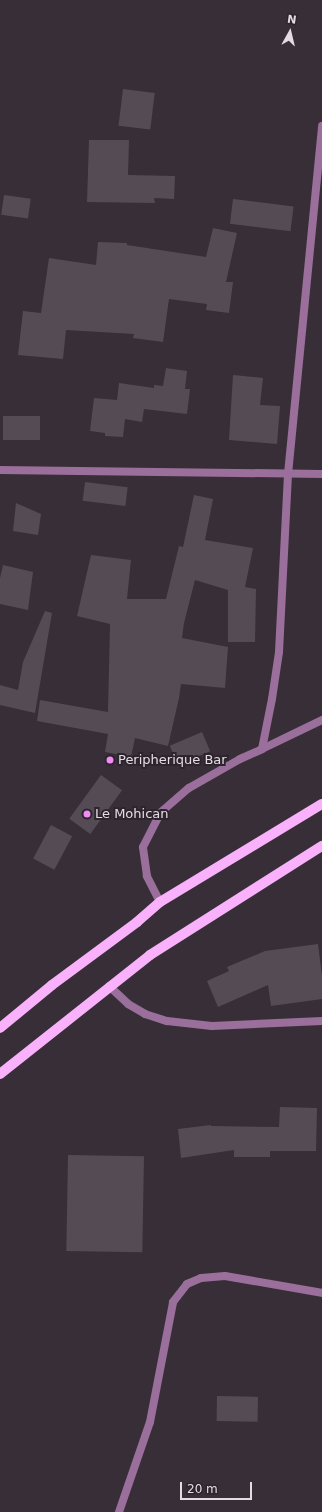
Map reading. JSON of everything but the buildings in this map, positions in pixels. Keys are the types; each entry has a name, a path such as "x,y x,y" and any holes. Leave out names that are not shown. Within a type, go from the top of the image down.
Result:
{"main road":[{"path":"0,1028 52,985 137,922 160,902 322,804"},
{"path":"0,1074 108,986 150,955 322,846"}],"street":[{"path":"262,749 272,699 279,652 288,474 322,126"},
{"path":"0,470 322,474"},
{"path":"160,902 146,876 143,846 160,812 189,788 240,759 322,720"},
{"path":"108,986 128,1004 145,1014 167,1021 212,1026 322,1021"},
{"path":"119,1512 150,1422 173,1302 187,1284 201,1278 225,1276 322,1293"}],"place":[{"name":"Peripherique Bar","path":"110,760"},
{"name":"Le Mohican","path":"87,814"}]}
